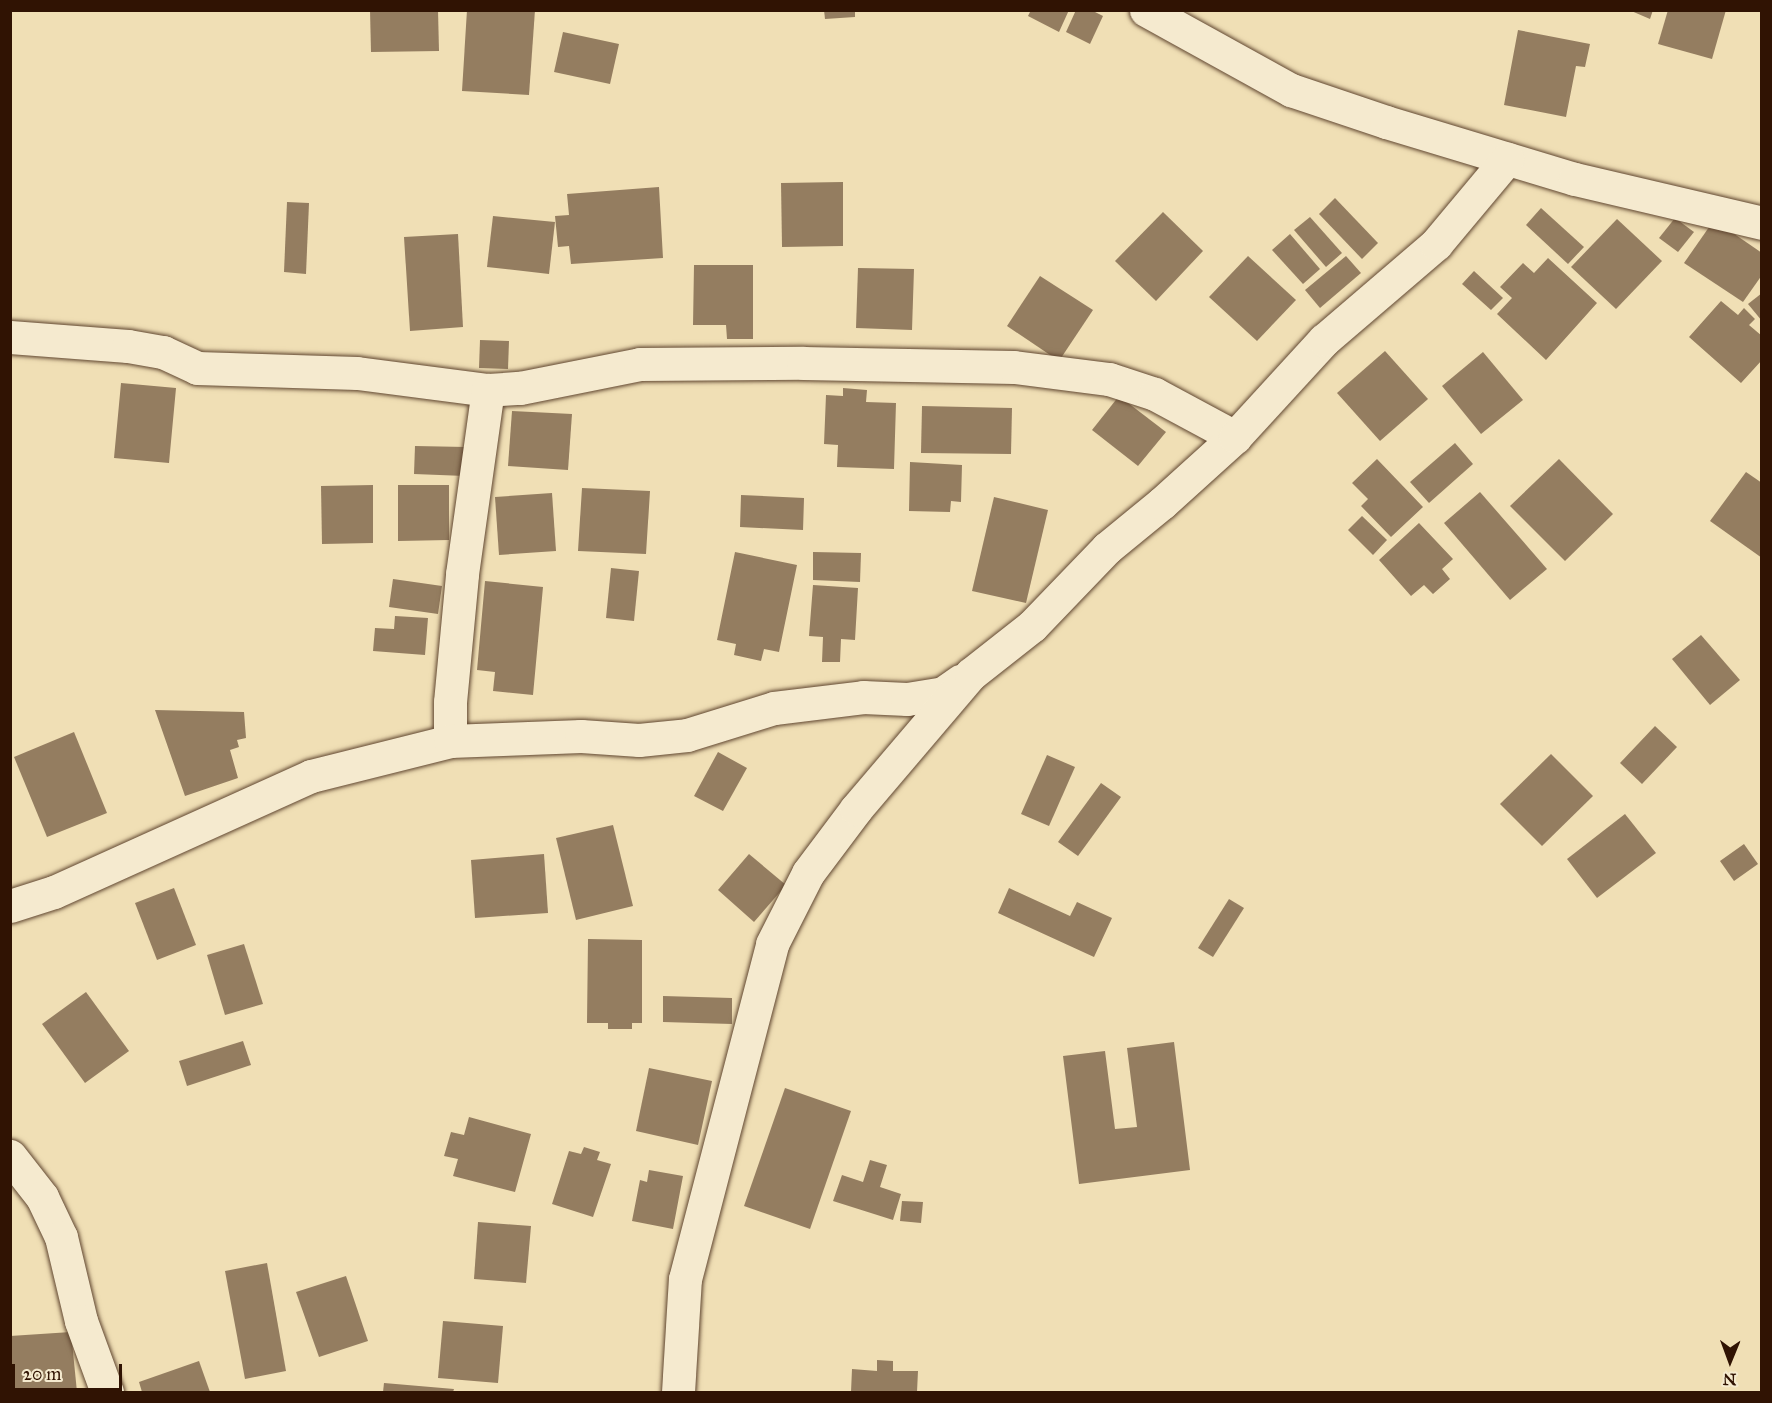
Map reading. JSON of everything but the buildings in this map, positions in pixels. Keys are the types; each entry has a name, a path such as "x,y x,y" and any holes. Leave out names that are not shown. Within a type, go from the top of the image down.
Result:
{"street":[{"path":"1146,10 1291,90 1575,179 1761,224"},
{"path":"10,906 54,892 311,776 450,741 581,735 639,740 687,735 774,708 863,697 908,699 943,693 1032,626 1107,548 1162,503 1234,437 1324,340 1436,244 1507,159"},
{"path":"10,338 128,346 163,352 197,368 357,373 488,390 520,388 640,364 803,363 1014,367 1109,379 1155,394 1234,437"},
{"path":"450,741 450,702 462,574 488,390"},
{"path":"678,1392 685,1279 772,944 808,873 856,809 971,674"},
{"path":"10,1156 42,1197 61,1238 81,1321 107,1392"}]}
